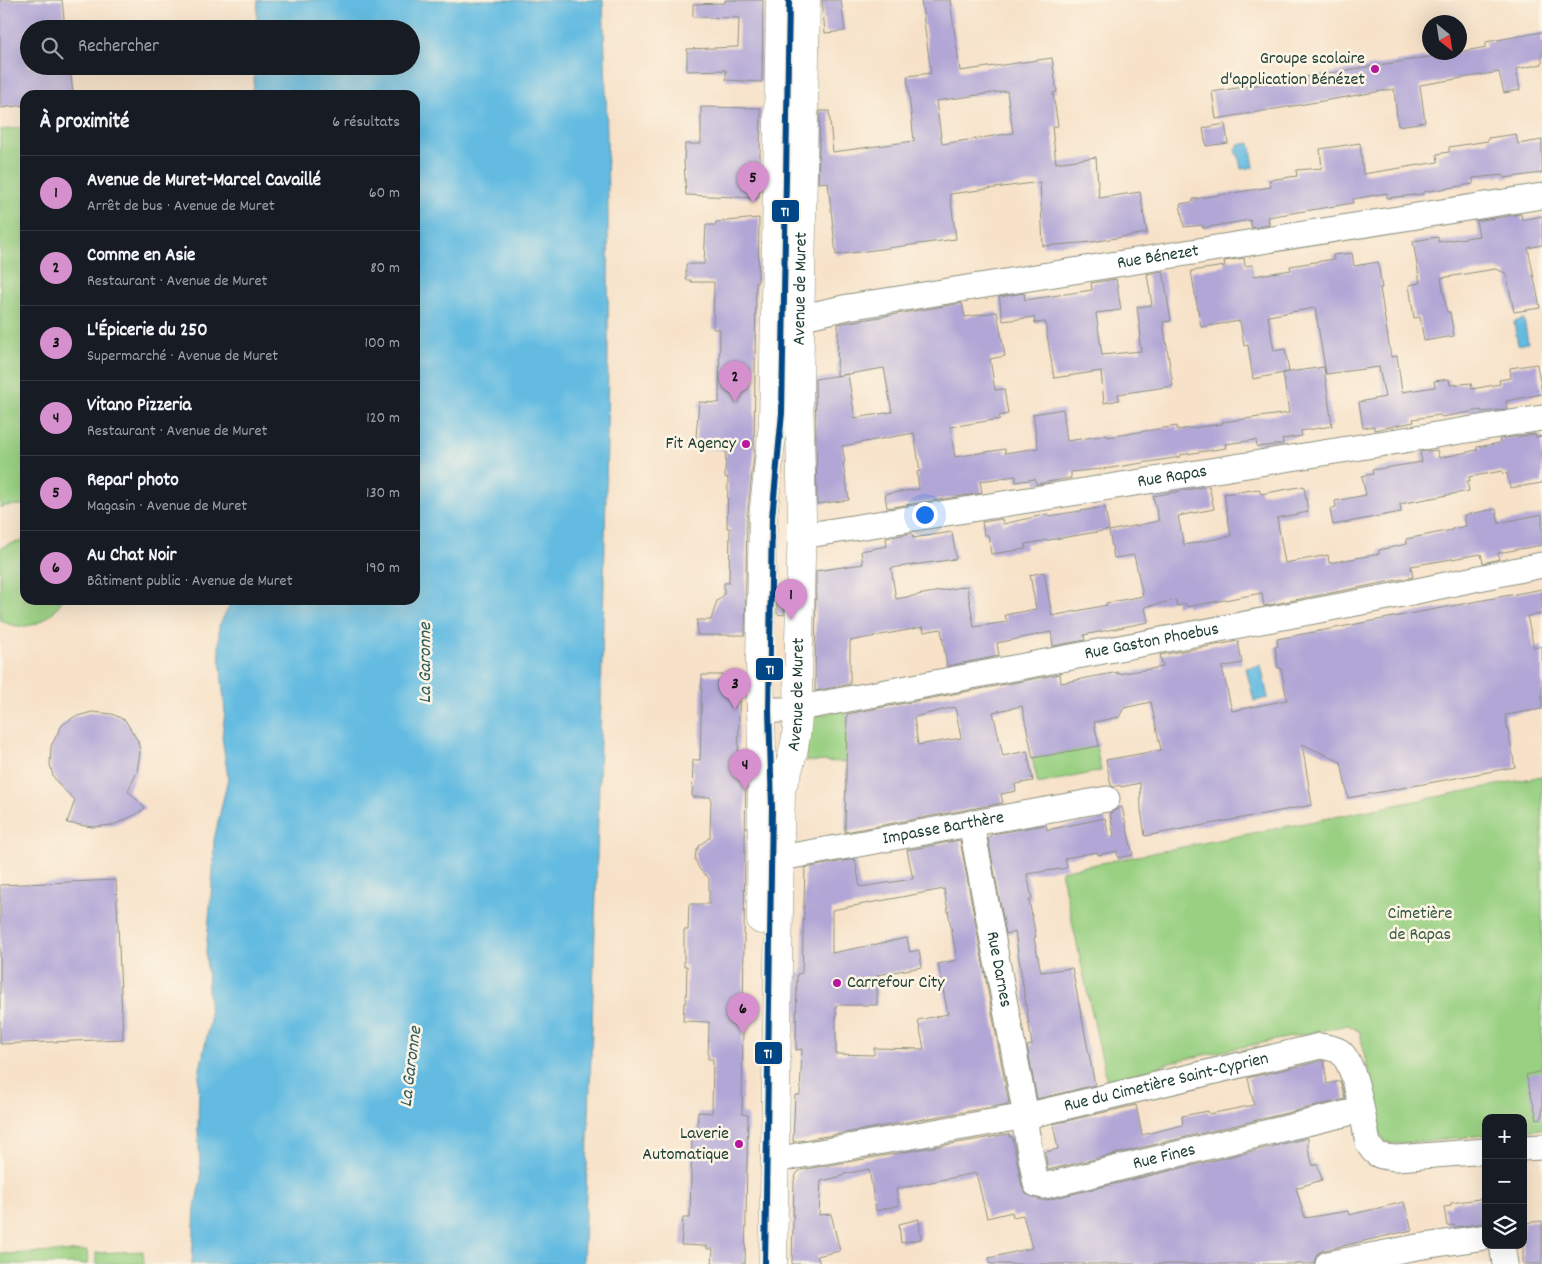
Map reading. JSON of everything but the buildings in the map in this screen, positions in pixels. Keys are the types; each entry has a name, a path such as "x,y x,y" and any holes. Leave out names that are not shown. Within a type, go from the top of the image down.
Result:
{"main road":[{"name":"Avenue de Muret","path":"757,1264 763,518 773,424 780,0"},
{"name":"Avenue de Muret","path":"773,1264 781,788 795,752 800,708 798,683 802,536 799,391 802,317 806,0"}],"street":[{"name":"Rue Bénezet","path":"774,318 802,317 867,304 1542,196"},
{"name":"Rue Rapas","path":"802,536 1542,418"},
{"name":"Rue Gaston Phoebus","path":"760,710 800,708 1388,597 1542,565"},
{"name":"Impasse Barthère","path":"781,858 1107,799"},
{"name":"Rue Darnes","path":"971,823 1026,1116"},
{"name":"Rue du Cimetière Saint-Cyprien","path":"774,1160 1026,1116 1320,1046 1338,1050 1347,1060 1354,1076 1368,1143 1373,1152 1384,1157 1397,1158 1482,1151"},
{"name":"Rue Fines","path":"1026,1116 1026,1130 1036,1184 1044,1186 1361,1110"},
{"path":"1527,1148 1542,1147"},
{"path":"1328,1264 1417,1247 1482,1238"},
{"path":"1503,1249 1505,1264"}],"green space":[{"path":"20,128 20,505 0,508 0,130"},
{"path":"20,542 20,605 59,605 50,615 35,624 18,626 0,620 0,548"},
{"path":"847,709 847,762 806,761 808,718"},
{"path":"1096,746 1101,771 1038,784 1032,758"},
{"name":"Cimetière de Rapas","path":"1542,776 1542,1129 1527,1131 1527,1114 1482,1114 1482,1135 1394,1144 1385,1142 1379,1132 1360,1032 1348,1025 1180,1060 1107,1082 1061,871"},
{"path":"87,1251 88,1264 0,1264 0,1254"},
{"path":"143,1251 144,1264 96,1264 96,1253"}],"water":[{"name":"La Garonne","path":"258,0 603,0 608,248 607,413 596,887 583,1264 192,1264 195,1207 201,1178 198,1130 199,1074 210,1021 206,951 214,840 228,778 222,737 225,711 219,649 219,626 230,605 420,605 420,90 253,90 254,75 420,75 420,20 257,20"},
{"path":"1250,143 1254,167 1241,169 1235,149 1238,148 1238,145"},
{"path":"1524,319 1528,343 1518,345 1514,322"},
{"path":"1261,665 1268,698 1254,701 1246,668"}],"transit line":[{"name":"T1","path":"765,1264 772,807 769,710 772,518 782,413 789,0"}],"place":[{"name":"Groupe scolaire d'application Bénézet","path":"1375,69"},
{"name":"Repar' photo","path":"753,203"},
{"name":"Comme en Asie","path":"735,402"},
{"name":"Fit Agency","path":"746,444"},
{"name":"Avenue de Muret-Marcel Cavaillé","path":"791,620"},
{"name":"L'Épicerie du 250","path":"735,709"},
{"name":"Vitano Pizzeria","path":"745,790"},
{"name":"Carrefour City","path":"837,983"},
{"name":"Au Chat Noir","path":"743,1034"},
{"name":"Laverie Automatique","path":"739,1144"}]}
